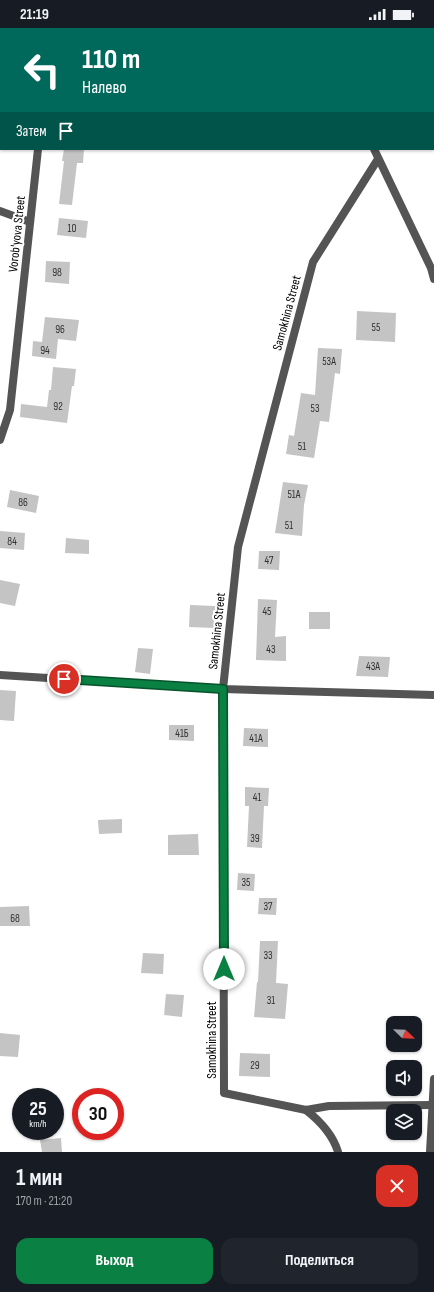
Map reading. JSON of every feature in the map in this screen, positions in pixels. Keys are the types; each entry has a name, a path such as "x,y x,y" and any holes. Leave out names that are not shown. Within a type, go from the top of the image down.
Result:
{"street":[{"name":"Vorob'yova Street","path":"0,440 10,410 38,150"},
{"path":"374,150 428,261 434,279"},
{"name":"Samokhina Street","path":"378,159 312,262 238,547 223,689 224,1093 306,1110 328,1106 432,1105"},
{"path":"0,211 30,222"},
{"path":"0,675 223,689 434,695"},
{"path":"430,1152 434,1079"},
{"path":"306,1110 320,1121 336,1144 338,1152"}],"building":[{"path":"64,150 84,150 83,163 77,163 72,205 59,204 64,161 62,161"},
{"path":"59,218 88,221 86,238 57,235"},
{"path":"46,261 70,262 69,284 45,282"},
{"path":"357,311 396,313 395,342 356,340"},
{"path":"45,317 79,320 76,341 58,339 56,359 32,356 33,341 42,342"},
{"path":"318,348 342,349 340,374 335,373 329,422 320,421 314,458 286,454 289,435 294,436 301,393 315,395"},
{"path":"53,367 76,369 67,423 20,417 21,404 47,407 49,390 51,390"},
{"path":"283,482 308,485 304,505 302,536 275,533"},
{"path":"10,490 39,496 36,513 7,507"},
{"path":"0,531 25,533 24,550 0,548"},
{"path":"66,538 89,540 89,554 65,553"},
{"path":"259,551 280,551 279,570 258,569"},
{"path":"0,580 20,584 15,606 0,603"},
{"path":"258,599 277,600 275,637 286,636 286,661 256,660"},
{"path":"190,605 215,606 214,628 189,627"},
{"path":"309,612 330,612 330,629 309,629"},
{"path":"138,648 153,649 150,674 135,672"},
{"path":"359,656 390,657 388,677 356,676"},
{"path":"0,690 16,691 14,721 0,720"},
{"path":"169,725 194,725 194,741 169,740"},
{"path":"244,728 268,729 268,747 243,746"},
{"path":"245,787 269,788 268,806 264,806 262,848 247,847 249,806 245,806"},
{"path":"122,819 122,833 99,834 98,820"},
{"path":"198,834 199,855 168,855 168,835"},
{"path":"238,873 255,874 254,891 237,890"},
{"path":"259,898 277,898 276,915 258,914"},
{"path":"29,906 30,926 0,926 0,907"},
{"path":"260,941 278,941 276,983 288,984 285,1019 254,1017 258,982"},
{"path":"143,953 164,954 163,974 141,973"},
{"path":"166,994 184,995 182,1017 164,1015"},
{"path":"0,1033 20,1035 18,1057 0,1056"},
{"path":"240,1053 270,1054 270,1077 239,1076"},
{"path":"40,1140 61,1140 62,1152 42,1152"}],"route":[{"path":"64,679 223,689 224,969"}]}
